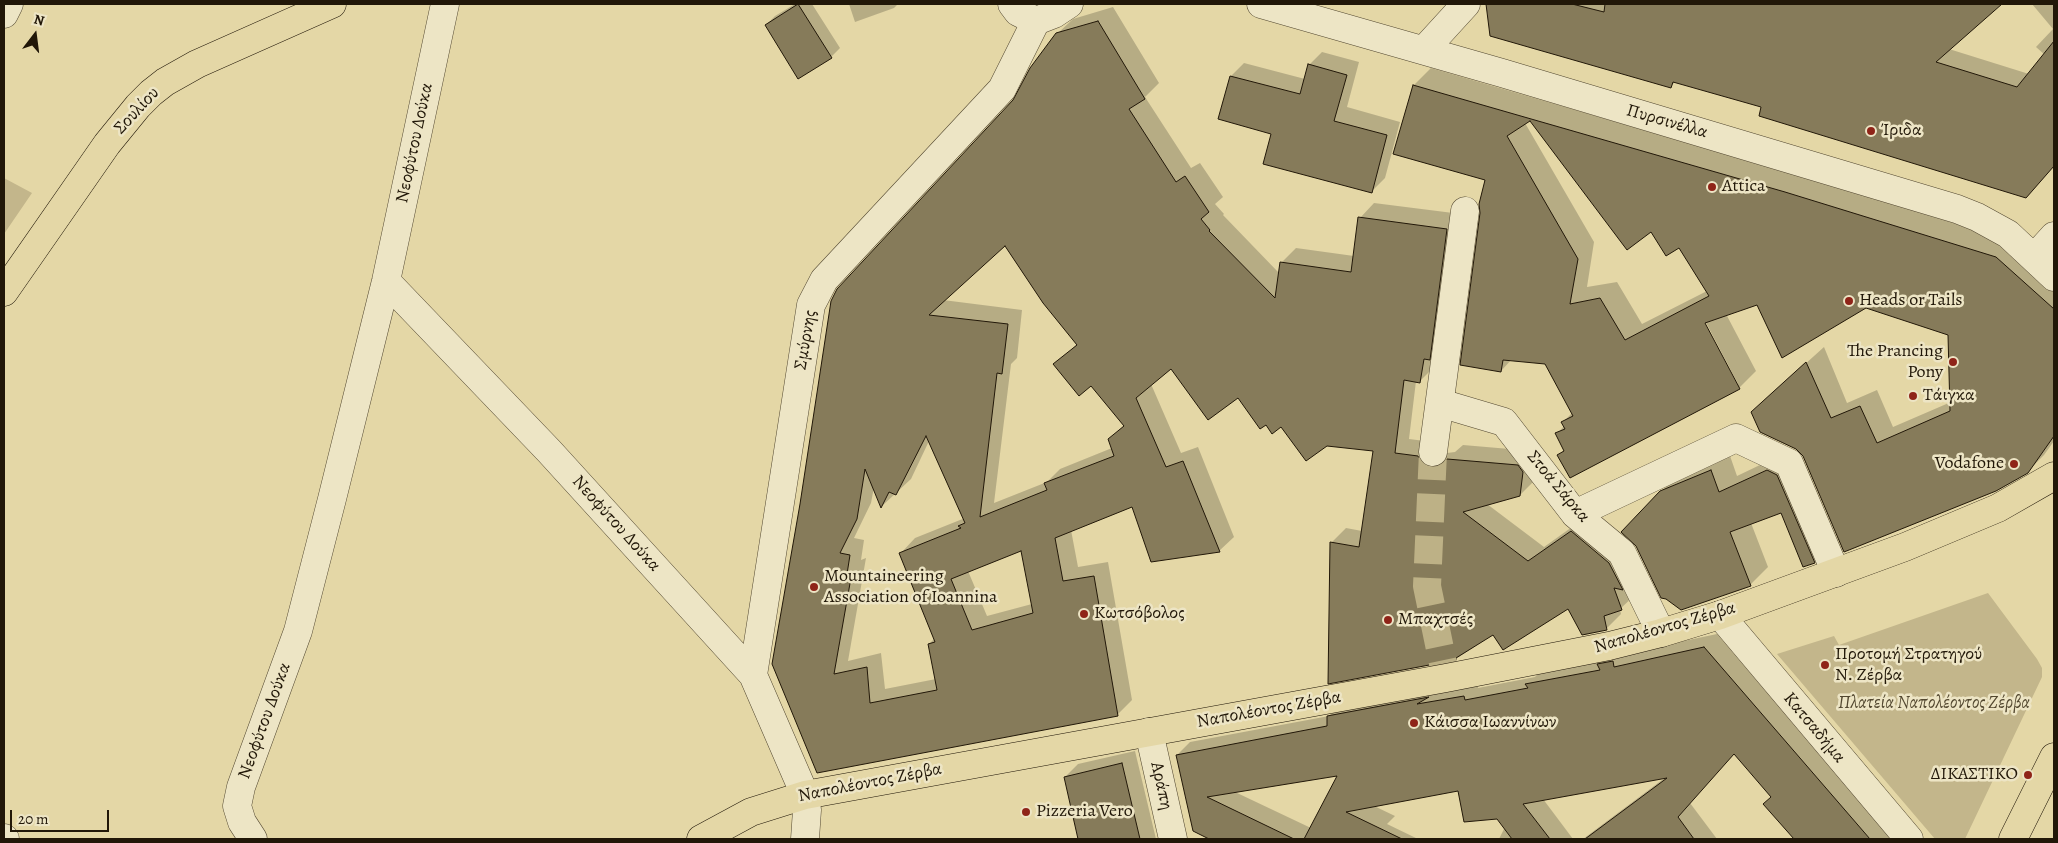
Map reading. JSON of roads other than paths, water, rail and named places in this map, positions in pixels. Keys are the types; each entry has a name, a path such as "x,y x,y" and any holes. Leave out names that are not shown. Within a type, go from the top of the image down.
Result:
{"main road":[{"name":"Σουλίου","path":"4,292 107,144 138,106 152,93 165,82 197,64 332,4"},
{"name":"Ναπολέοντος Ζέρβα","path":"701,839 751,812 805,795 1446,678 1609,646 1661,633 1720,615 1905,547 1998,508 2054,476"},
{"path":"2013,839 2050,767"}],"street":[{"path":"4,14 8,4"},
{"name":"Νεοφύτου Δούκα","path":"252,839 242,822 237,806 242,787 298,631 386,281 445,4"},
{"path":"1012,4 1018,12 1036,21 1054,14 1069,4"},
{"name":"Πυρσινέλλα","path":"1261,4 1424,50 1957,209 1978,217 2008,234 2054,277"},
{"path":"1424,50 1466,4"},
{"name":"Σμύρνης","path":"753,675 811,305 824,280 1002,89 1036,21"},
{"path":"1433,452 1466,211"},
{"path":"2034,258 2054,236"},
{"name":"Νεοφύτου Δούκα","path":"386,281 549,451 753,675 805,795"},
{"name":"Στοά Σάρκα","path":"1440,403 1504,422 1576,514 1622,553 1661,633"},
{"path":"1576,514 1736,438 1790,463 1836,573"},
{"name":"Κατσαδήμα","path":"1720,615 1909,839"},
{"name":"Αράπη","path":"1149,732 1173,839"},
{"path":"805,795 807,810 805,839"}],"tunnel":[{"path":"1433,452 1427,586 1446,678"}],"place":[{"name":"Ίριδα","path":"1871,131"},
{"name":"Attica","path":"1712,187"},
{"name":"Heads or Tails","path":"1849,301"},
{"name":"The Prancing Pony","path":"1953,362"},
{"name":"Τάιγκα","path":"1913,396"},
{"name":"Vodafone","path":"2014,464"},
{"name":"Mountaineering Association of Ioannina","path":"814,587"},
{"name":"Κωτσόβολος","path":"1084,614"},
{"name":"Μπαχτσές","path":"1388,620"},
{"name":"Προτομή Στρατηγού Ν. Ζέρβα","path":"1825,665"},
{"name":"Κάισσα Ιωαννίνων","path":"1414,723"},
{"name":"ΔΙΚΑΣΤΙΚΟ","path":"2028,775"},
{"name":"Pizzeria Vero","path":"1026,812"}],"park label":[{"name":"Πλατεία Ναπολέοντος Ζέρβα","path":"1934,704"}]}
